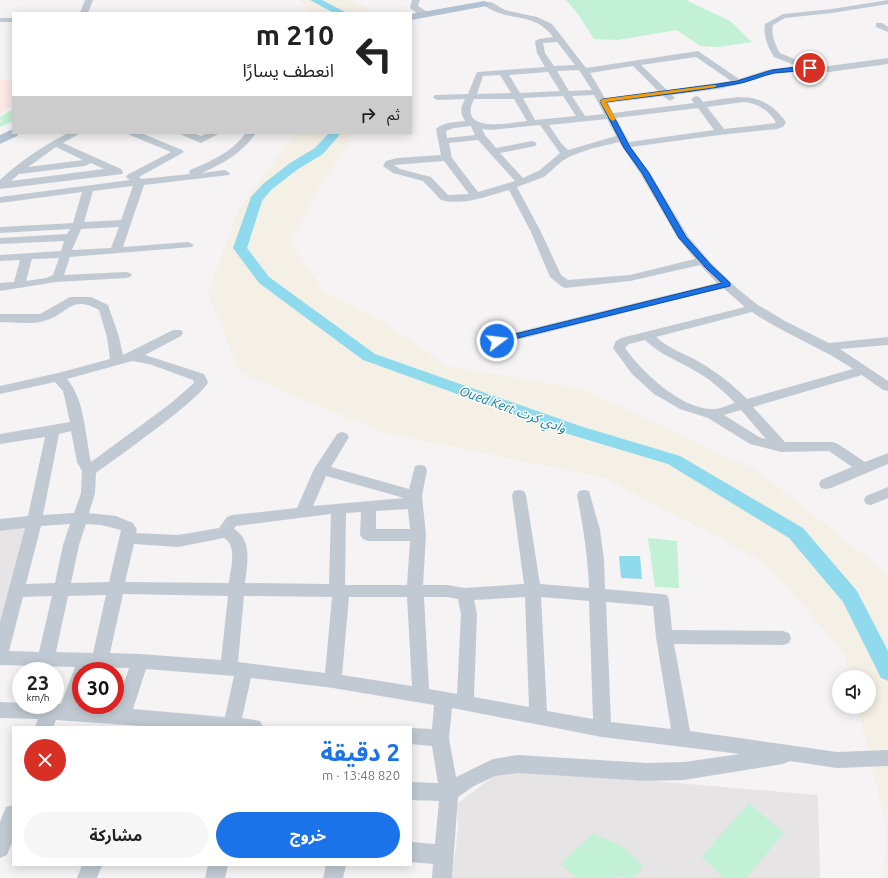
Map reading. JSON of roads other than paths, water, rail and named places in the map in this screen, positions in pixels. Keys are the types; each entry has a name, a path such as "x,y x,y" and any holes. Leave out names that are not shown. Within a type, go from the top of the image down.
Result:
{"main road":[{"path":"412,17 488,3"},
{"path":"0,134 12,128"},
{"path":"0,140 12,134"}],"street":[{"path":"84,12 88,0"},
{"path":"416,0 414,7 426,15"},
{"path":"805,68 777,55 770,40 769,24 783,16 832,11 888,2"},
{"path":"488,3 543,22 549,26 583,69 598,92 624,142 645,173 683,238 703,261 754,308 826,347 864,370 888,387"},
{"path":"0,17 12,16"},
{"path":"0,20 12,20"},
{"path":"879,25 888,30"},
{"path":"559,39 542,40 539,42 541,46 541,54 582,119"},
{"path":"703,261 630,278 564,284 556,277 516,184 494,151 481,137 474,124 467,116 465,110 480,74 550,69 583,69 635,64 691,55 700,55 738,82"},
{"path":"603,101 738,82 772,72 791,69 829,69 888,61"},
{"path":"635,64 666,93 677,108"},
{"path":"503,72 533,124"},
{"path":"689,90 719,129 719,132"},
{"path":"438,97 517,96 598,92"},
{"path":"648,95 658,110"},
{"path":"447,158 397,161 390,163 388,166 396,171 410,173 427,179 445,198 455,199 475,195 516,184 540,175 554,161 583,148 624,142 777,126 780,125 781,122 763,104 754,100 731,100 677,108 543,123 485,127 474,124 453,125 441,129 442,141 447,158 475,195"},
{"path":"543,123 558,145 567,154"},
{"path":"0,186 15,171 55,143 73,134"},
{"path":"135,134 179,152"},
{"path":"187,134 201,140"},
{"path":"116,251 126,223 136,179 179,152 213,134"},
{"path":"181,178 228,156 243,144 250,134"},
{"path":"442,141 481,137"},
{"path":"55,143 87,161 136,179"},
{"path":"494,151 532,144"},
{"path":"15,171 87,161"},
{"path":"56,279 66,255 71,237 78,226 85,206 87,188 84,175 87,161"},
{"path":"0,186 117,171"},
{"path":"0,200 87,188 136,179 181,178 225,173"},
{"path":"0,230 126,223"},
{"path":"0,241 71,237"},
{"path":"0,258 66,255 188,244"},
{"path":"19,285 27,257"},
{"path":"0,287 56,279 126,275"},
{"path":"497,341 727,284"},
{"path":"0,318 42,318 70,301 91,301 104,308 113,336 117,360"},
{"path":"754,308 623,342 620,344 619,348 634,367 656,390 694,409 712,414 755,441 781,447 833,447 863,468"},
{"path":"0,390 58,377 132,357 177,333"},
{"path":"648,336 653,342 669,353 703,369 744,404 781,447"},
{"path":"826,347 888,341"},
{"path":"89,471 175,407 201,382 199,377 192,374 151,360 132,357"},
{"path":"712,414 864,370"},
{"path":"46,660 71,545 88,493 89,471 84,462 78,425 69,390 58,377"},
{"path":"1,444 78,425"},
{"path":"53,431 34,522 1,659 46,660 72,664"},
{"path":"303,513 321,470 342,437"},
{"path":"826,484 888,458"},
{"path":"321,470 415,500"},
{"path":"420,470 415,500 418,535 414,591 421,696"},
{"path":"871,500 888,492"},
{"path":"519,495 533,590 538,716"},
{"path":"584,495 590,518 595,552 602,729"},
{"path":"226,532 227,527 232,521 339,508 369,507 415,500"},
{"path":"369,507 368,535 418,535"},
{"path":"333,681 339,591 339,508"},
{"path":"0,525 79,518 128,526 129,530 116,588 88,662"},
{"path":"126,538 178,540 226,532 234,536 239,545 240,552 237,589 237,669 232,724"},
{"path":"17,591 116,588 446,591 465,594 533,590 661,600 664,637 682,738"},
{"path":"465,594 469,614 465,703"},
{"path":"664,637 783,638"},
{"path":"124,663 140,662 237,669 333,681 444,699 602,729 682,738 837,760 888,758"},
{"path":"122,716 140,662"},
{"path":"54,717 72,689"},
{"path":"442,878 449,792 440,738 444,699"},
{"path":"0,710 54,717 122,716 142,722 232,724 247,726"},
{"path":"412,736 440,738"},
{"path":"412,791 449,792 467,780 493,768 514,764 647,772 684,771 798,754"},
{"path":"0,848 9,820"},
{"path":"412,852 443,855"},
{"path":"87,878 92,866"},
{"path":"215,878 218,866"},
{"path":"334,878 336,866"}],"water":[{"path":"619,556 640,556 642,579 621,578"}],"waterway":[{"name":"Oued Kert وادي كرت","path":"315,0 340,12"},
{"name":"Oued Kert وادي كرت","path":"334,134 319,151 294,166 267,187 256,200 240,248 264,280 369,357 574,430 674,460 796,533 850,597 888,672"}]}
